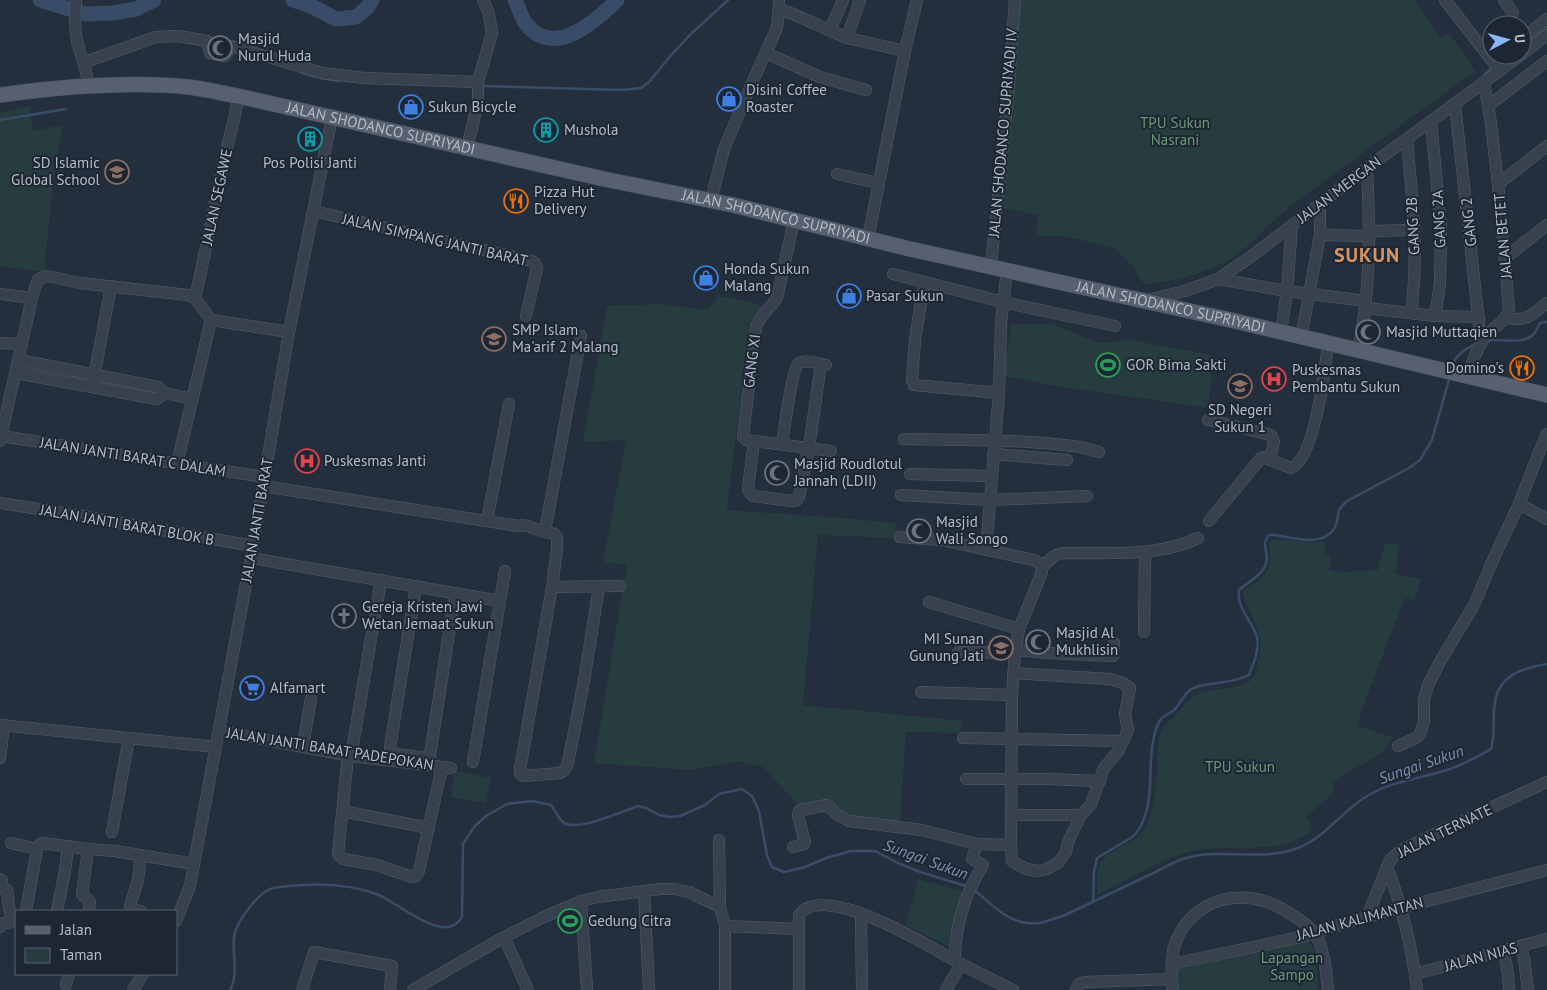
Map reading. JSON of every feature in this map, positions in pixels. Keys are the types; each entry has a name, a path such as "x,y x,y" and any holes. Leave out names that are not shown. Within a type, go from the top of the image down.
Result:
{"main road":[{"name":"JALAN SHODANCO SUPRIYADI","path":"0,95 124,85 181,86 238,96 604,179 711,200 868,238 1547,394"}],"street":[{"path":"76,0 75,30 77,43 85,62 87,87"},
{"path":"467,148 478,103 478,85 492,33 489,14 484,0"},
{"path":"830,30 843,0"},
{"path":"848,38 860,0"},
{"path":"868,238 917,0"},
{"name":"JALAN SHODANCO SUPRIYADI IV","path":"991,266 1009,84 1014,0"},
{"path":"1445,0 1482,46"},
{"path":"1504,0 1513,13"},
{"path":"711,200 728,141 778,22 779,5 848,38 905,51"},
{"path":"1532,30 1547,19"},
{"path":"85,62 156,37 178,36 208,46 210,53 228,51 329,74 478,85"},
{"name":"JALAN MERGAN","path":"1532,47 1547,36"},
{"path":"766,54 820,78 866,90"},
{"path":"1488,106 1547,61"},
{"name":"JALAN MERGAN","path":"1144,301 1185,291 1218,279 1320,205 1366,168 1484,83 1496,65"},
{"name":"JALAN BETET","path":"1484,83 1498,184 1509,308 1507,318"},
{"name":"JALAN SEGAWE","path":"195,298 238,96"},
{"name":"GANG 2","path":"1454,104 1480,333 1484,339"},
{"name":"JALAN JANTI BARAT","path":"178,916 190,886 252,552 290,332 332,117"},
{"name":"GANG 2A","path":"1431,121 1441,228 1440,284 1435,316"},
{"name":"GANG 2B","path":"1407,139 1414,230 1414,288 1411,313"},
{"path":"1498,184 1547,146"},
{"path":"1358,351 1366,304 1369,233 1366,168"},
{"path":"837,174 878,183"},
{"path":"1301,338 1320,235 1320,205"},
{"name":"JALAN SIMPANG JANTI BARAT","path":"313,211 532,261 535,263 536,268 526,316"},
{"name":"GANG XI","path":"754,441 746,440 743,437 754,335 760,319 777,298 794,220"},
{"path":"1505,258 1547,225"},
{"path":"1281,332 1287,291 1292,226"},
{"path":"1320,235 1414,230"},
{"path":"986,550 999,393 1002,302 1007,270"},
{"path":"893,274 1002,302 1115,326"},
{"name":"JALAN JANTI BARAT C DALAM","path":"111,286 80,283 47,276 38,279 32,298 1,438 178,464 487,521 518,526 533,526 541,530"},
{"path":"1218,279 1309,293 1411,313 1435,316 1479,317"},
{"path":"924,283 914,340 912,380 914,385 999,393"},
{"path":"93,381 111,286 188,295 195,298 211,320 290,332"},
{"path":"0,294 32,298"},
{"path":"1464,375 1484,339 1507,318 1527,318 1547,303"},
{"path":"178,464 211,320"},
{"path":"581,336 541,530 554,534 557,542 552,587 520,768 520,773 523,776 560,773 565,770 568,763 584,682 599,587"},
{"path":"0,342 22,344"},
{"path":"1209,521 1261,458 1263,457 1288,468 1293,468 1306,449 1314,429 1322,395 1328,344"},
{"path":"19,360 157,399 165,393 192,399"},
{"path":"782,444 793,376 797,365 807,362 824,365 809,448 800,497 792,501 753,496 748,489 754,441 782,444 809,448 831,451"},
{"path":"16,373 93,381"},
{"path":"487,521 509,404"},
{"path":"1208,420 1272,436 1274,442 1270,460"},
{"path":"1398,746 1416,738 1420,734 1424,722 1424,700 1428,685 1474,605 1492,560 1519,504 1547,434"},
{"path":"904,439 994,440 1078,447 1099,452"},
{"path":"993,454 1066,460"},
{"path":"910,474 992,476"},
{"path":"901,495 990,500 1087,496"},
{"name":"JALAN JANTI BARAT BLOK B","path":"0,503 83,516 381,580 500,601"},
{"path":"1519,504 1547,519"},
{"path":"900,537 942,540 1034,560 1041,564 1042,567"},
{"path":"1014,673 1110,679 1128,685 1130,688 1125,714 1128,730 1119,750 1104,768 1091,804 1081,815 1068,842 1066,852 1053,867 1038,870 1026,869 1012,861 1012,695 1014,673 1016,652 1019,629 1040,579 1042,567 1054,556 1062,553 1145,552 1189,542 1198,538"},
{"path":"1144,632 1145,552"},
{"path":"473,762 505,570"},
{"path":"342,811 429,828 420,871 416,876 412,877 377,865 343,859 338,851 342,811 350,755 381,580"},
{"path":"416,586 390,746 391,750 396,754 426,758 430,755 455,594"},
{"path":"552,587 620,586"},
{"path":"929,602 1019,629"},
{"path":"958,652 1113,656 1114,643"},
{"path":"921,692 1012,695"},
{"path":"303,745 311,699"},
{"path":"0,758 2,725 216,747"},
{"name":"JALAN JANTI BARAT PADEPOKAN","path":"219,731 350,755 446,768 429,828"},
{"path":"112,832 130,738"},
{"path":"964,738 1123,741"},
{"path":"966,779 1100,781"},
{"name":"JALAN TERNATE","path":"1417,990 1410,944 1394,885 1387,867 1391,859 1400,851 1547,782"},
{"path":"793,847 805,842 798,815 800,810 827,805 837,815 849,820 922,830 977,844 1011,845"},
{"path":"1012,814 1081,815"},
{"path":"718,840 720,907 725,926 725,990"},
{"path":"11,843 37,849"},
{"path":"26,910 37,849 42,843 115,851 194,864"},
{"path":"946,990 958,962 955,939 959,918 968,892 983,865 972,859 977,844"},
{"path":"56,910 65,871 68,846"},
{"path":"88,849 82,894 90,902 89,910"},
{"path":"136,910 132,909 130,906 138,880 141,855"},
{"path":"1367,917 1387,867"},
{"name":"JALAN KALIMANTAN","path":"1172,964 1315,934 1328,928 1367,917 1547,870"},
{"path":"0,879 2,879 0,886 7,890 9,908 15,922 3,922 0,927"},
{"path":"412,990 504,937 582,901 644,891 675,889 689,892 720,907"},
{"path":"644,891 649,990"},
{"path":"1076,990 1079,984 1085,982 1172,985 1172,955 1176,940 1188,922 1200,910 1213,902 1241,897 1265,900 1291,914 1315,934 1324,959 1328,990"},
{"path":"582,901 587,990"},
{"path":"799,990 799,915 810,907 828,906 862,913 884,922 1013,990"},
{"path":"862,913 862,990"},
{"path":"725,926 798,929"},
{"path":"504,937 528,990"},
{"name":"JALAN NIAS","path":"1415,974 1547,939"},
{"path":"1521,946 1528,990"},
{"path":"1504,951 1509,990"},
{"path":"302,990 314,952 392,966 390,990"},
{"path":"133,990 142,975"}],"green space":[{"name":"TPU Sukun Nasrani","path":"1018,0 1414,0 1441,38 1450,34 1475,71 1289,207 1244,249 1229,260 1199,273 1150,284 1144,283 1133,266 1113,248 1061,236 1035,236 1039,215 1003,208"},
{"path":"30,106 33,131 63,125 53,184 44,272 0,266 0,113"},
{"path":"718,296 763,306 749,323 727,510 896,523 896,538 818,535 803,705 962,721 961,733 906,732 900,822 853,818 803,810 763,767 738,761 689,770 594,763 627,564 603,563 626,440 583,442 607,306 663,304 707,310"},
{"name":"GOR Bima Sakti","path":"1011,324 1051,324 1100,343 1130,340 1212,355 1209,398 1211,408 1068,388 1003,376"},
{"name":"TPU Sukun","path":"1272,539 1326,542 1324,553 1331,555 1329,570 1342,572 1377,571 1385,543 1400,545 1395,574 1421,579 1414,601 1405,598 1357,726 1393,737 1383,752 1332,782 1335,792 1306,817 1312,830 1298,839 1269,847 1193,851 1156,864 1099,894 1097,893 1097,876 1103,860 1136,838 1142,832 1149,819 1157,777 1158,744 1164,727 1195,696 1205,692 1244,685 1256,673 1260,639 1243,591 1258,582 1266,573 1270,561 1269,543"},
{"path":"455,771 491,778 486,803 451,797"},
{"path":"918,879 965,892 954,924 949,947 906,925"},
{"name":"Lapangan Sampo","path":"1307,939 1315,950 1318,990 1179,990 1178,967"}],"waterway":[{"path":"40,0 86,14 113,13 136,9 154,0"},
{"path":"293,0 313,7 336,19 356,17 367,8 372,0"},
{"path":"515,0 527,25 538,35 550,38 562,38 574,33 598,18 617,0"},
{"path":"482,86 621,90 641,88 649,82 691,34 728,0"},
{"path":"1540,32 1547,26"},
{"path":"212,46 226,49"},
{"path":"1485,74 1492,68"},
{"path":"303,73 315,77"},
{"path":"320,78 339,81"},
{"path":"0,120 66,109"},
{"path":"1489,340 1513,341 1524,339 1534,334 1540,323 1547,322"},
{"path":"1452,366 1462,352 1477,344"},
{"path":"1093,902 1094,872 1097,858 1134,836 1147,810 1154,736 1160,720 1174,710 1190,690 1202,685 1234,680 1249,675 1256,657 1258,642 1255,631 1240,602 1239,590 1264,568 1267,558 1265,544 1269,535 1306,540 1322,538 1334,529 1339,510 1347,501 1409,468 1420,460 1432,440 1450,376"},
{"name":"Sungai Sukun","path":"973,889 1004,914 1020,922 1040,923 1063,916 1186,858 1213,854 1268,854 1295,849 1323,833 1355,804 1374,792 1385,787 1455,767 1491,749 1495,702 1501,685 1514,674 1547,664"},
{"name":"Sungai Sukun","path":"230,990 234,977 234,937 236,929 242,917 254,902 272,888 334,885 357,889 379,895 430,924 450,927 459,922 462,916 463,844 474,827 486,816 507,804 532,801 551,805 563,822 569,825 578,825 599,820 638,806 659,815 680,816 705,805 719,794 742,789 752,796 759,811 767,855 772,867 784,872 805,867 826,858 851,851 875,851 920,872 969,887"}],"place":[{"name":"Masjid Nurul Huda","path":"220,48"},
{"name":"Disini Coffee Roaster","path":"729,99"},
{"name":"Sukun Bicycle","path":"411,107"},
{"name":"Mushola","path":"546,130"},
{"name":"Pos Polisi Janti","path":"310,139"},
{"name":"SD Islamic Global School","path":"117,172"},
{"name":"Pizza Hut Delivery","path":"516,201"},
{"name":"Honda Sukun Malang","path":"706,278"},
{"name":"Pasar Sukun","path":"849,296"},
{"name":"Masjid Muttaqien","path":"1368,332"},
{"name":"SMP Islam Ma'arif 2 Malang","path":"494,339"},
{"name":"GOR Bima Sakti","path":"1108,365"},
{"name":"Domino's","path":"1522,368"},
{"name":"Puskesmas Pembantu Sukun","path":"1274,379"},
{"name":"SD Negeri Sukun 1","path":"1240,386"},
{"name":"Puskesmas Janti","path":"307,461"},
{"name":"Masjid Roudlotul Jannah (LDII)","path":"777,473"},
{"name":"Masjid Wali Songo","path":"919,531"},
{"name":"Gereja Kristen Jawi Wetan Jemaat Sukun","path":"344,616"},
{"name":"Masjid Al Mukhlisin","path":"1038,642"},
{"name":"MI Sunan Gunung Jati","path":"1001,648"},
{"name":"Alfamart","path":"252,688"},
{"name":"Gedung Citra","path":"570,921"}],"district":[{"name":"SUKUN","path":"1367,255"}]}
